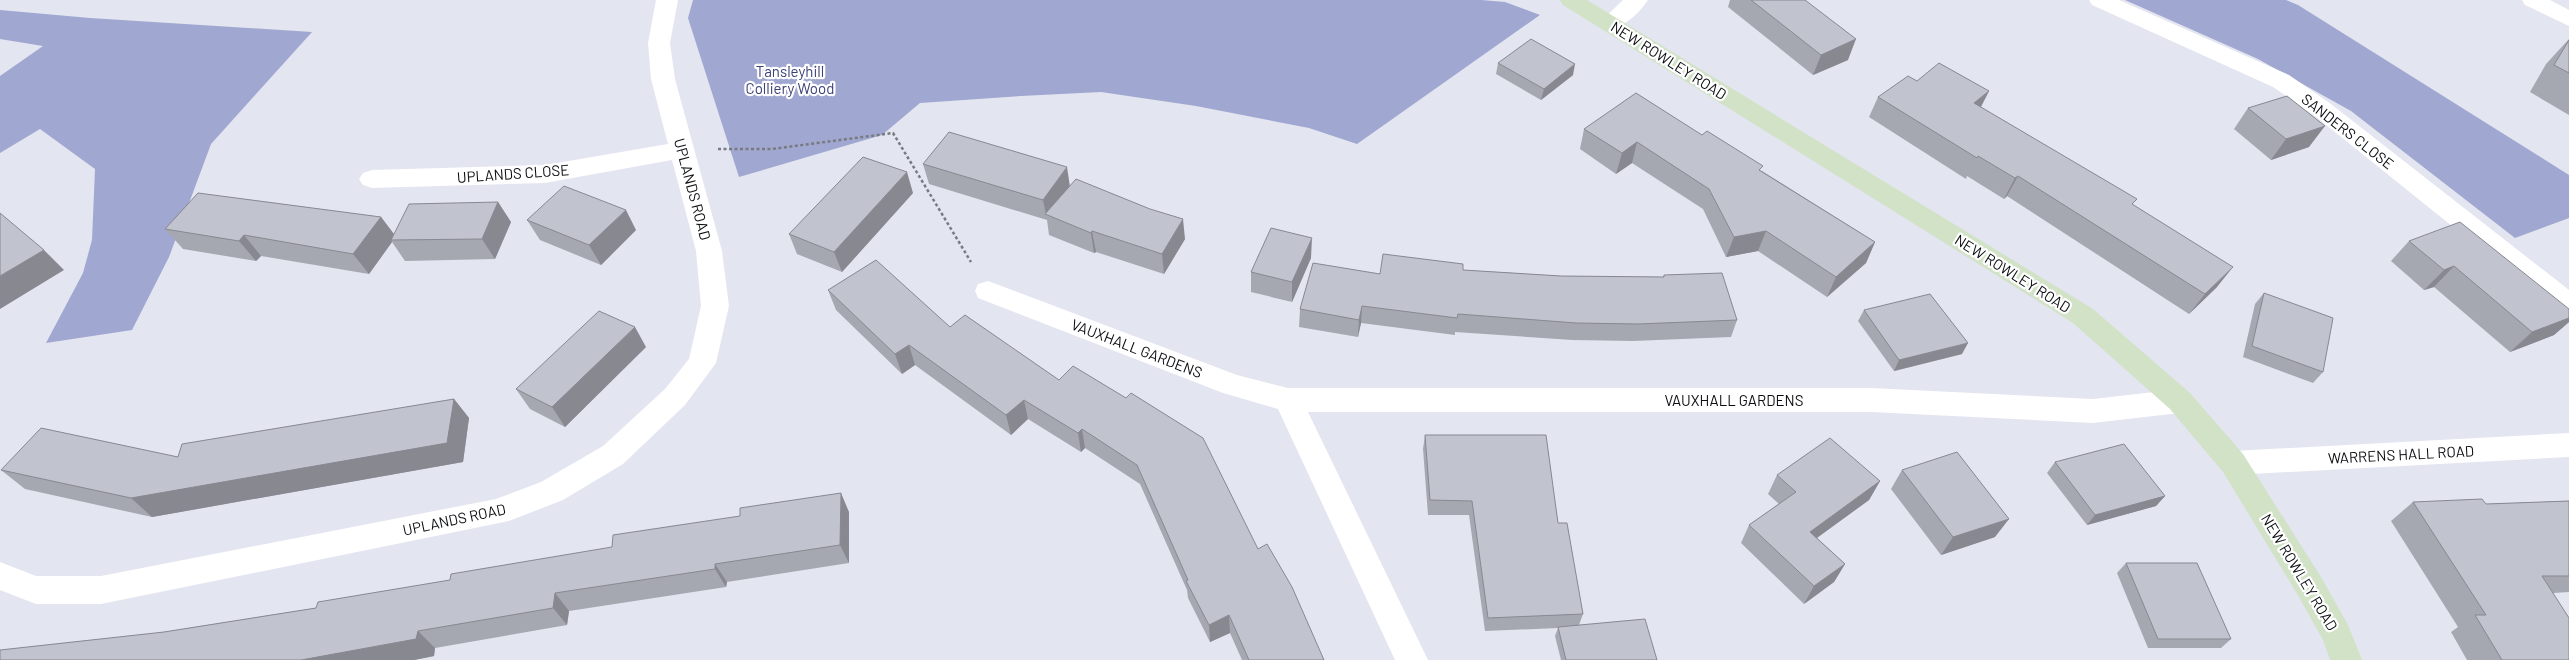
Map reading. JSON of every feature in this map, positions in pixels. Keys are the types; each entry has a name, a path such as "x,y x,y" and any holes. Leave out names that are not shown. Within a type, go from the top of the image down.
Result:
{"main road":[{"name":"NEW ROWLEY ROAD","path":"1571,0 2083,316 2180,401 2233,462 2310,587 2337,635 2346,660"}],"street":[{"name":"UPLANDS ROAD","path":"0,576 36,590 101,590 488,514 552,491 613,454 675,397 702,363 715,306 709,252 662,70 659,43 667,0"},
{"path":"1610,23 1637,0"},
{"name":"SANDERS CLOSE","path":"2100,0 2281,81 2323,110 2569,305"},
{"path":"2533,0 2569,19"},
{"name":"UPLANDS CLOSE","path":"372,179 545,174 683,150"},
{"name":"VAUXHALL GARDENS","path":"988,291 1233,385 1288,400 1871,400 2093,411 2180,401"},
{"path":"1288,400 1412,660"},
{"name":"WARRENS HALL ROAD","path":"2233,462 2569,445"}],"path":[{"path":"683,150 772,149 893,133 988,291"}],"green space":[{"name":"Tansleyhill Colliery Wood","path":"693,0 1481,0 1505,2 1540,15 1357,144 1309,128 1196,106 1101,92 1021,96 920,103 882,135 739,177 688,18"},
{"path":"2125,0 2286,0 2298,5 2569,175 2569,218 2515,238 2351,111 2258,59"},
{"path":"0,10 90,18 312,32 211,144 169,257 132,330 46,343 83,273 92,240 95,169 40,129 0,153 0,76 43,46 0,39"}],"building":[{"path":"1751,0 1805,0 1856,39 1821,55"},
{"path":"1531,39 1575,64 1544,89 1498,63"},
{"path":"2569,40 2569,73 2554,65"},
{"path":"1939,63 1989,91 1974,103 2137,199 2132,204 2233,267 2205,294 2018,176 2015,178 1978,156 1977,158 1878,97 1908,76 1917,81"},
{"path":"1636,93 1702,135 1707,131 1763,166 1759,170 1875,242 1836,277 1766,231 1734,237 1709,189 1637,142 1622,153 1584,129"},
{"path":"2287,96 2325,126 2286,139 2248,108"},
{"path":"949,132 1067,167 1043,200 923,164"},
{"path":"863,157 907,172 834,252 789,234"},
{"path":"1076,179 1150,209 1183,219 1162,254 1092,231 1091,233 1045,214"},
{"path":"564,186 626,210 589,245 527,220"},
{"path":"198,193 381,217 353,254 244,235 239,241 165,229"},
{"path":"498,202 482,239 391,240 409,204"},
{"path":"0,213 44,250 0,276"},
{"path":"2460,222 2569,309 2569,318 2532,332 2454,266 2444,270 2409,241"},
{"path":"1271,228 1312,238 1292,282 1251,272"},
{"path":"1383,254 1463,264 1463,270 1561,276 1664,277 1664,275 1722,273 1737,320 1638,324 1576,323 1458,314 1457,318 1362,306 1359,320 1300,309 1313,263 1380,274"},
{"path":"876,260 950,327 965,315 1059,380 1073,366 1126,398 1131,393 1203,438 1258,549 1267,544 1292,587 1324,660 1249,660 1229,615 1209,625 1186,581 1188,580 1137,465 1082,429 1078,433 1024,400 1006,415 909,345 895,354 828,290"},
{"path":"2264,293 2333,318 2323,372 2252,346"},
{"path":"1930,294 1968,343 1899,360 1864,310"},
{"path":"599,311 635,327 552,407 516,389"},
{"path":"454,399 447,443 131,498 1,470 41,428 178,457 182,444"},
{"path":"1425,435 1546,435 1558,523 1567,523 1583,614 1488,618 1472,501 1430,500"},
{"path":"1830,438 1880,481 1810,532 1845,564 1814,586 1749,525 1796,492 1777,475"},
{"path":"2124,444 2165,496 2095,515 2055,462"},
{"path":"1957,452 2009,519 1953,537 1902,470"},
{"path":"841,493 840,545 715,564 715,569 555,593 553,608 418,631 416,639 301,660 0,660 0,650 164,632 316,608 318,602 450,580 451,574 612,547 613,535 740,516 740,508"},
{"path":"2482,499 2486,504 2569,501 2569,576 2542,576 2569,618 2569,660 2502,660 2475,615 2486,615 2413,502"},
{"path":"2126,563 2197,563 2231,639 2158,639"},
{"path":"1645,619 1657,660 1566,660 1558,627"}]}
